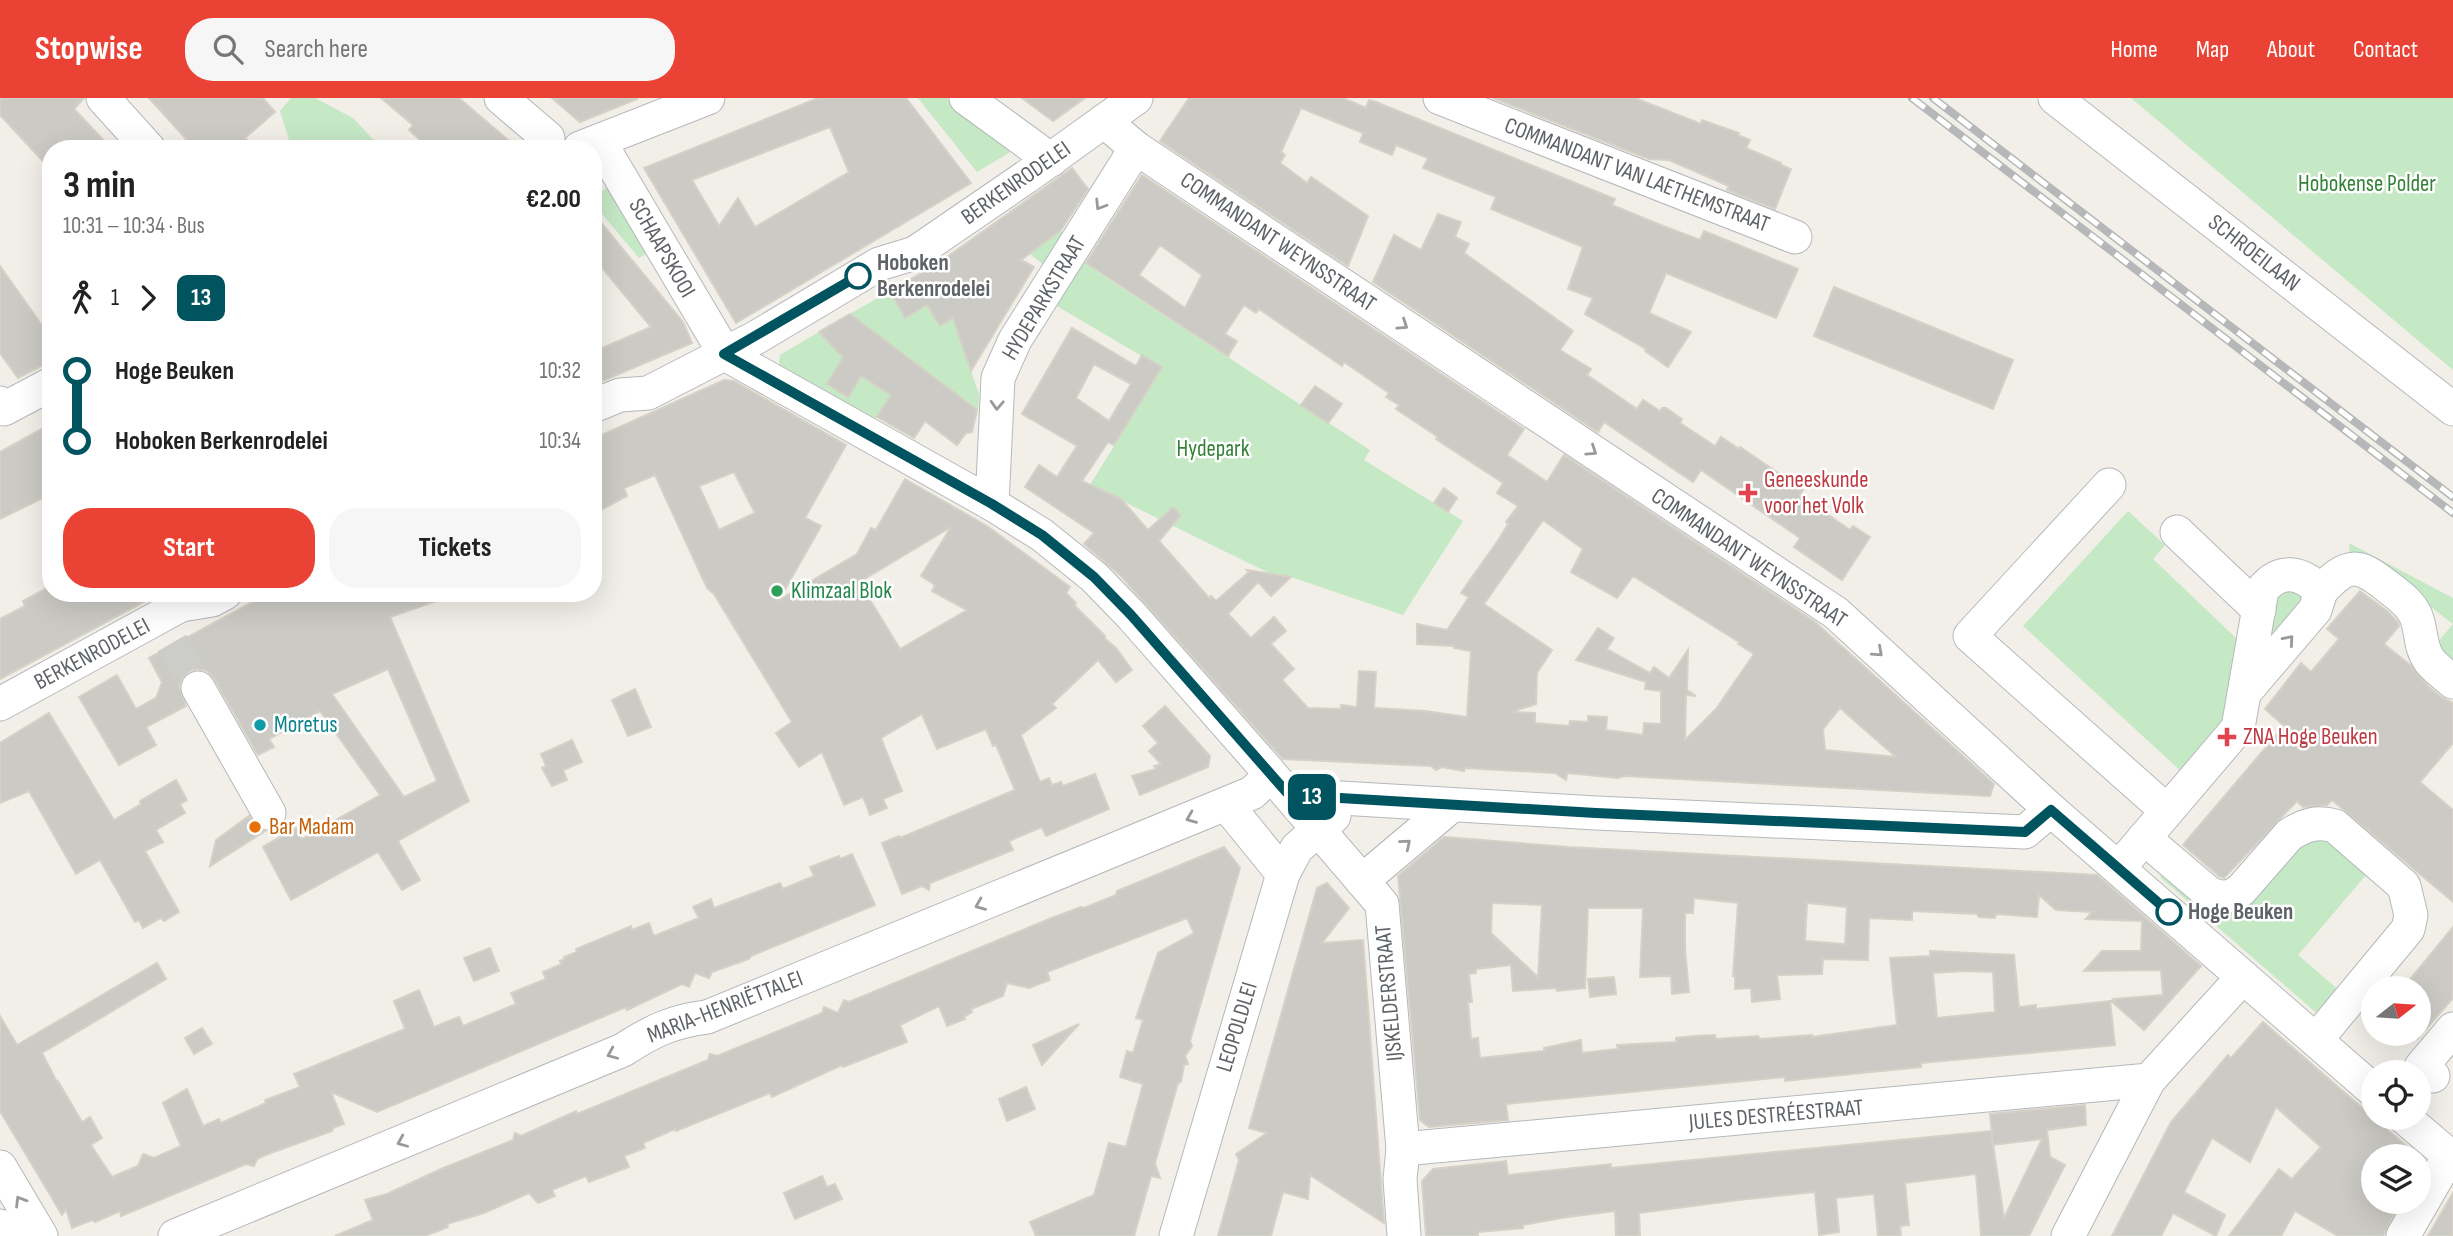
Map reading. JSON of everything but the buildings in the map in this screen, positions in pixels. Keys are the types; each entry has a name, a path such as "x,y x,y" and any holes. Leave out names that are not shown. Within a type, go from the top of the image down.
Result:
{"street":[{"path":"103,98 141,140"},
{"path":"500,98 541,140"},
{"path":"602,140 708,98"},
{"path":"966,98 1051,160"},
{"name":"BERKENRODELEI","path":"602,402 620,395 648,393 724,354 878,264 915,253 1136,98"},
{"name":"COMMANDANT VAN LAETHEMSTRAAT","path":"1440,98 1795,237"},
{"name":"SCHROEILAAN","path":"2055,98 2453,409"},
{"name":"COMMANDANT WEYNSSTRAAT","path":"1104,121 1136,148 1836,614 2051,810 2361,1079"},
{"name":"HYDEPARKSTRAAT","path":"992,504 998,378 1015,340 1136,148"},
{"name":"SCHAAPSKOOI","path":"602,165 724,354"},
{"name":"IJSKELDERSTRAAT","path":"724,354 992,504 1042,535 1094,577 1131,615 1382,904 1403,1150 1400,1179 1404,1236"},
{"path":"2,406 42,388"},
{"path":"2109,485 1970,636 2167,811"},
{"path":"2177,532 2259,610"},
{"path":"2245,692 2315,610 2321,591 2337,574 2347,569 2359,568 2369,571 2407,602 2415,614 2424,651 2430,662 2453,682"},
{"path":"2118,868 2238,728 2262,590 2270,580 2296,575 2309,579 2321,591"},
{"name":"BERKENRODELEI","path":"0,704 181,605 200,602"},
{"path":"198,688 269,813"},
{"path":"1280,785 1355,799 1451,806 2025,832 2051,810"},
{"name":"MARIA-HENRIËTTALEI","path":"175,1236 623,1050 648,1033 681,1020 707,1017 1252,793 1280,785"},
{"name":"LEOPOLDLEI","path":"1176,1236 1283,874 1297,848 1355,799"},
{"path":"1226,804 1283,874"},
{"path":"1362,881 1451,806"},
{"path":"2144,838 2210,894 2220,898 2231,897 2241,890 2298,828 2322,823 2335,826 2403,886 2412,915 2408,929 2316,1040"},
{"path":"2068,1236 2149,1080 2243,977"},
{"path":"2435,1088 2421,1066 2453,1029"},
{"name":"JULES DESTRÉESTRAAT","path":"1403,1150 2149,1080"},
{"path":"2403,1236 2451,1157 2419,1130"},
{"path":"0,1167 41,1236"},
{"path":"0,1226 6,1236"}],"green space":[{"path":"291,98 315,98 353,118 374,140 289,140 280,111"},
{"path":"918,98 947,98 1015,149 977,172"},
{"name":"Hobokense Polder","path":"2131,98 2453,98 2453,370"},
{"path":"613,183 652,250 639,258 602,214 602,191"},
{"path":"1036,194 1065,236 1045,266 1029,253"},
{"name":"Hydepark","path":"1080,260 1370,450 1364,460 1463,521 1403,615 1291,577 1271,574 1090,485 1162,368 1055,305"},
{"path":"890,291 905,317 927,305 940,326 953,318 979,394 978,410 850,314"},
{"path":"819,332 843,357 827,384 848,397 861,376 891,395 875,420 779,365 780,355"},
{"path":"2128,511 2165,545 2153,559 2236,638 2220,731 2183,773 2023,626"},
{"path":"2349,543 2453,598 2453,624 2401,584 2350,558"},
{"path":"2304,588 2299,617 2257,667 2274,593"},
{"path":"2453,624 2453,671 2434,647"},
{"path":"2329,836 2371,869 2298,955 2341,992 2321,1017 2160,877 2164,869 2211,908 2295,846"}],"tunnel":[{"path":"172,643 198,688"}],"railway":[{"path":"1912,98 2453,513"},
{"path":"1933,98 2453,497"}],"bus line":[{"name":"13","path":"858,276 724,354 992,504 1042,535 1094,577 1131,615 1289,795 1451,806 2025,832 2051,810 2169,912"}],"place":[{"name":"Hoboken Berkenrodelei","path":"858,276"},
{"name":"Geneeskunde voor het Volk","path":"1748,493"},
{"name":"Klimzaal Blok","path":"777,591"},
{"name":"Moretus","path":"260,725"},
{"name":"ZNA Hoge Beuken","path":"2227,737"},
{"name":"Bar Madam","path":"255,827"},
{"name":"Hoge Beuken","path":"2169,912"}]}
